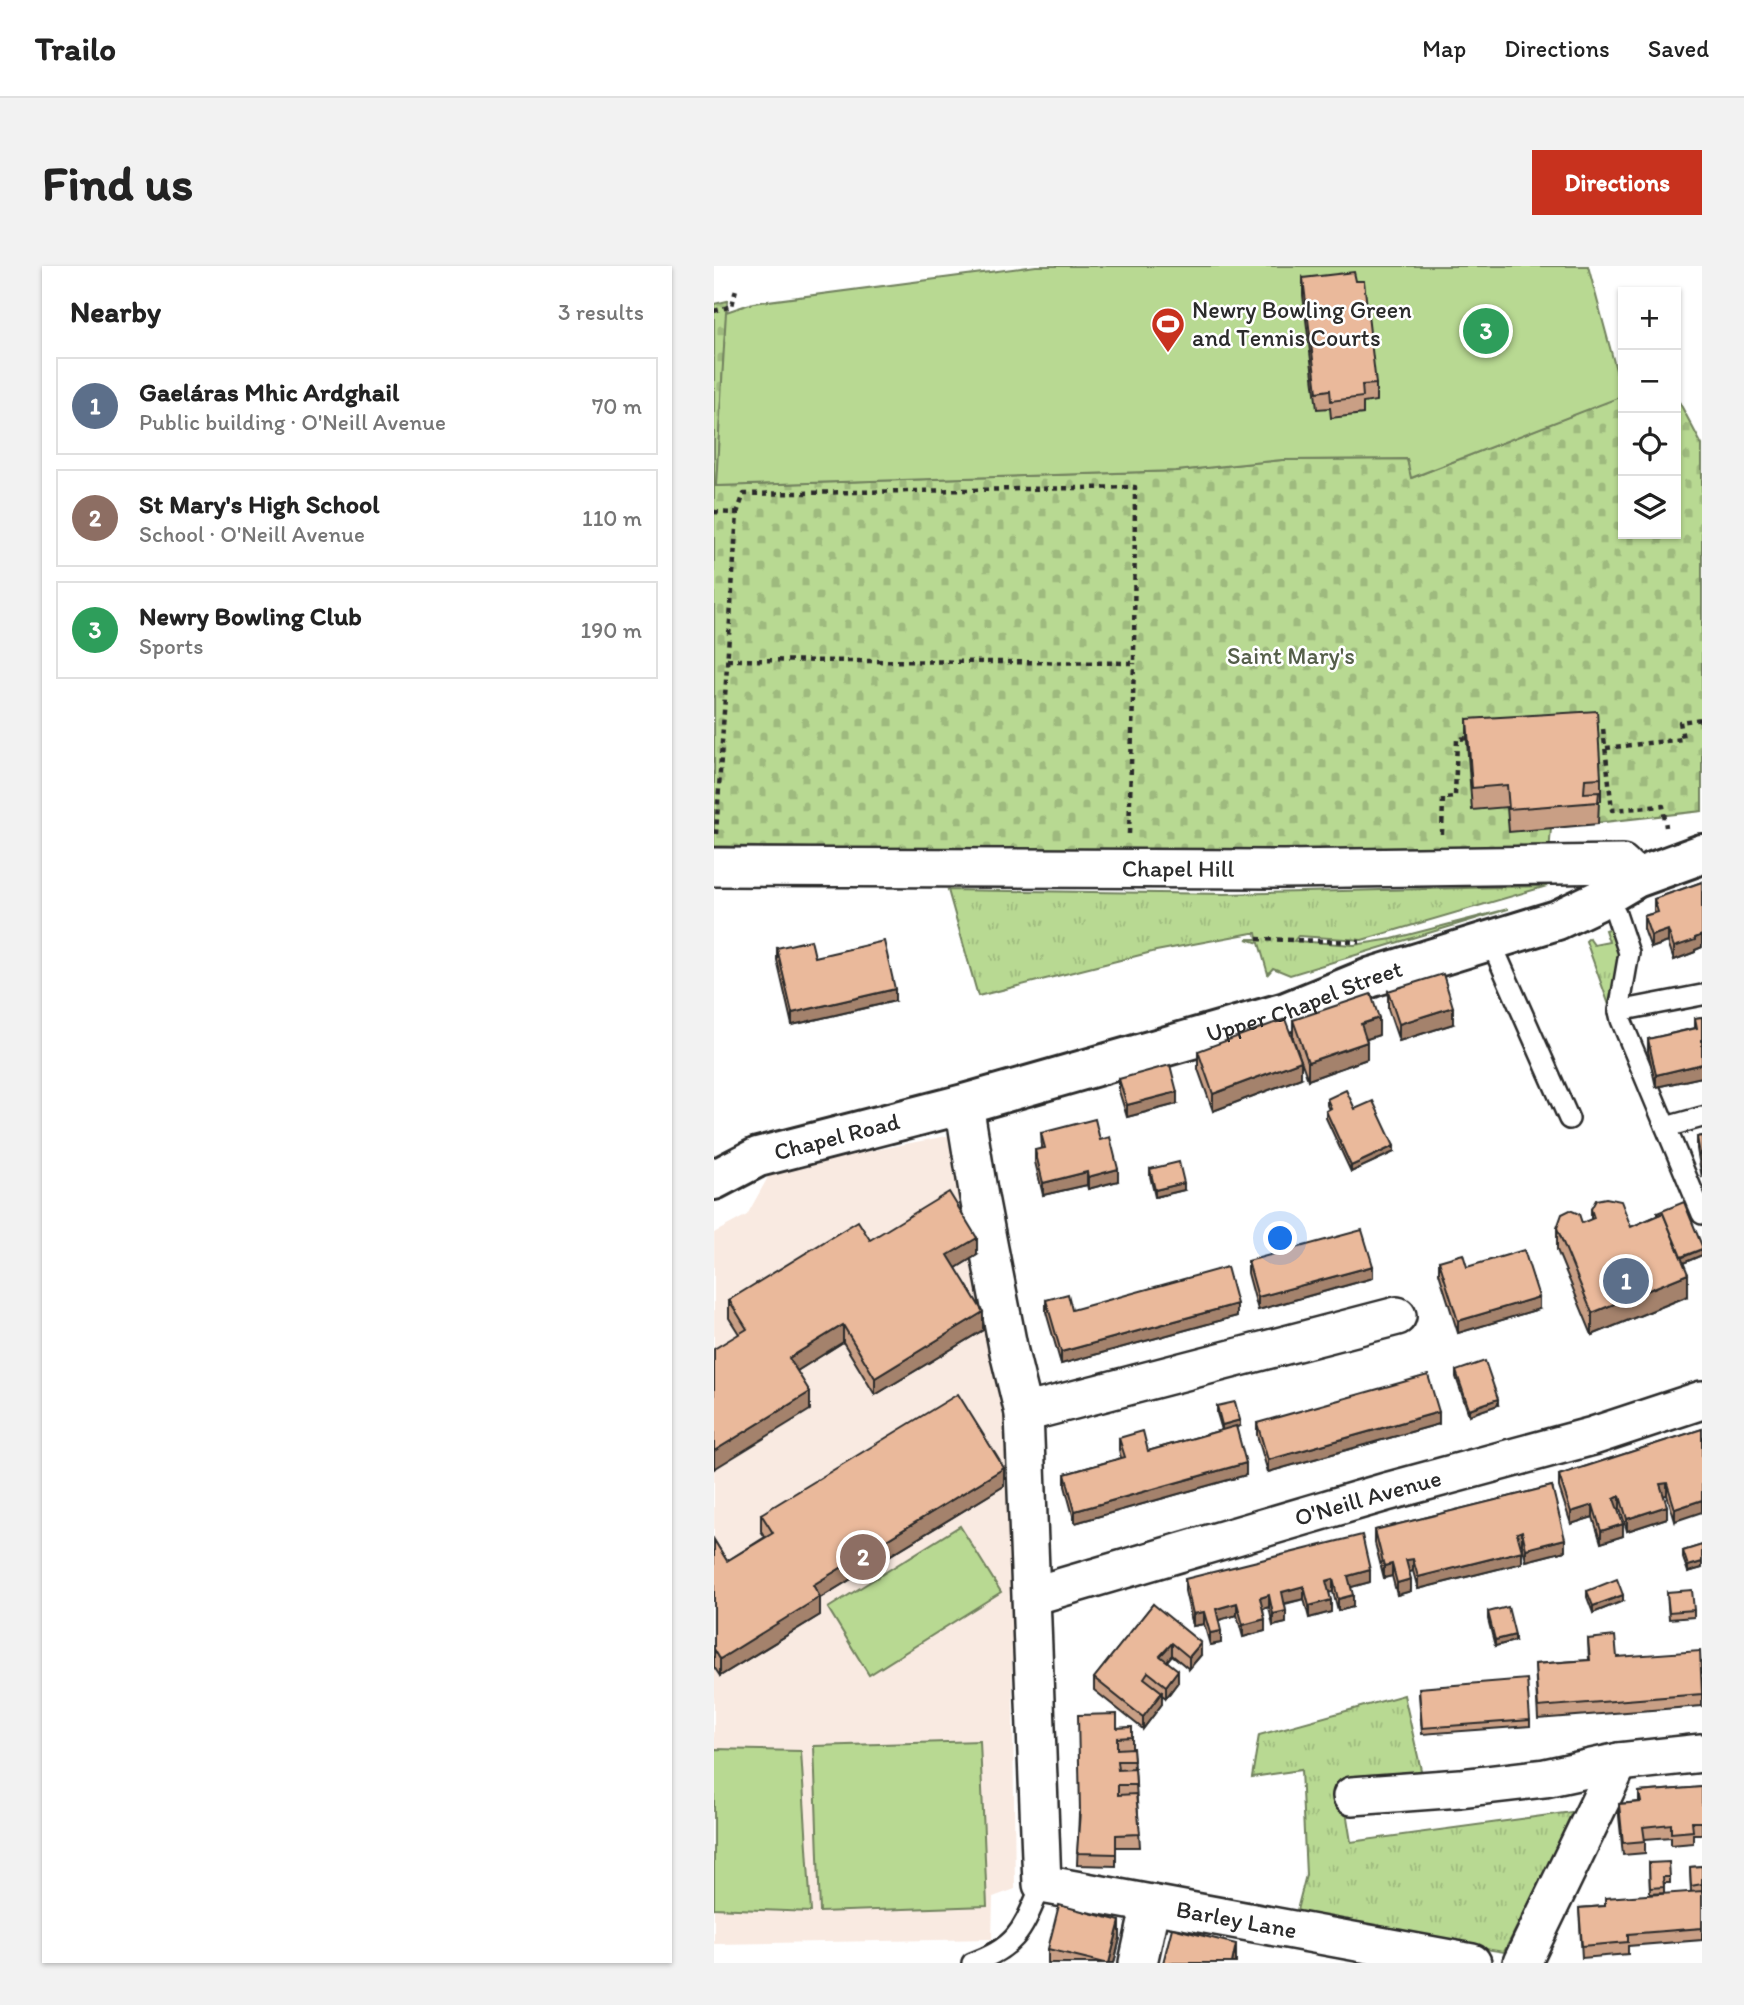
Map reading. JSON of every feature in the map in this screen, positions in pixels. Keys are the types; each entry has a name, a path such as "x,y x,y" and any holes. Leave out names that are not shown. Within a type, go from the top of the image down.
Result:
{"street":[{"name":"Chapel Hill","path":"715,851 1284,869 1622,864 1636,878"},
{"name":"Upper Chapel Street","path":"964,1104 1286,1012 1372,977 1557,919 1597,901 1636,878 1702,853"},
{"name":"Chapel Road","path":"714,1180 758,1157 964,1104"},
{"path":"964,1104 1009,1352 1024,1413 1042,1884"},
{"path":"1024,1413 1397,1315"},
{"name":"O'Neill Avenue","path":"1032,1596 1386,1492 1593,1436 1702,1400"},
{"path":"1352,1796 1545,1778 1619,1762 1702,1754"},
{"path":"1522,1963 1619,1762"},
{"name":"Barley Lane","path":"1042,1884 1472,1963"},
{"path":"1138,1963 1151,1904"}],"lane":[{"path":"1616,914 1629,953 1619,1011 1702,1214"},
{"path":"1490,940 1569,1119"},
{"path":"1619,1011 1702,995"},
{"path":"1665,1127 1702,1117"},
{"path":"972,1963 992,1956 1020,1933 1042,1884"}],"path":[{"path":"714,311 732,306 736,289"},
{"path":"715,851 737,513 744,494 1135,487 1129,836"},
{"path":"714,512 737,513"},
{"path":"727,660 1133,663"},
{"path":"1605,748 1683,738 1680,722 1702,719"},
{"path":"1590,729 1604,728 1612,810 1663,806 1666,827"},
{"path":"1442,834 1443,798 1455,797 1457,739 1483,737"},
{"path":"1258,939 1366,942"}],"shaded area":[{"path":"957,1134 1010,1459 1015,1889 993,1897 992,1939 714,1944 714,1233 747,1215 772,1170"}],"green space":[{"name":"Newry Bowling Green and Tennis Courts","path":"1036,266 1588,266 1618,377 1618,398 1411,478 1407,459 1282,460 1176,471 716,486 726,312 753,303"},
{"name":"Saint Mary's","path":"727,301 716,486 1176,471 1282,460 1407,459 1412,478 1618,397 1618,539 1681,539 1681,405 1702,445 1702,811 1551,828 1549,853 901,850 714,846 714,304"},
{"path":"1547,886 1362,940 1298,936 1294,941 1354,945 1392,939 1508,909 1290,975 1273,968 1268,974 1259,943 1247,939 1257,939 1256,933 1252,933 1156,951 978,996 948,890 1225,894"},
{"path":"1612,928 1623,955 1609,1005 1586,941 1589,938 1594,945 1609,942 1605,930"},
{"path":"960,1526 1001,1592 869,1675 828,1608"},
{"path":"1404,1695 1423,1779 1343,1793 1351,1842 1572,1812 1504,1952 1295,1918 1306,1875 1301,1770 1252,1777 1259,1735"},
{"path":"980,1741 987,1906 820,1912 814,1746"},
{"path":"714,1749 801,1751 811,1912 714,1908"}],"building":[{"path":"1354,272 1356,281 1364,281 1376,384 1362,385 1363,397 1331,401 1330,390 1317,392 1303,278"},
{"path":"1597,711 1601,778 1585,779 1584,793 1599,792 1598,802 1509,809 1507,785 1472,788 1467,719"},
{"path":"1702,882 1702,935 1674,947 1668,930 1651,936 1644,916 1658,912 1654,899"},
{"path":"811,940 815,957 884,941 895,989 792,1013 777,948"},
{"path":"1443,974 1453,1007 1399,1024 1388,991"},
{"path":"1371,994 1379,1018 1361,1024 1367,1042 1308,1062 1293,1020"},
{"path":"1702,1017 1702,1064 1656,1075 1648,1039 1697,1028 1695,1018"},
{"path":"1285,1019 1301,1061 1213,1094 1198,1051"},
{"path":"1170,1065 1177,1092 1127,1105 1119,1079"},
{"path":"1346,1090 1355,1109 1373,1101 1394,1146 1351,1166 1326,1111 1331,1108 1327,1099"},
{"path":"1095,1119 1100,1140 1110,1137 1118,1169 1088,1177 1087,1172 1043,1183 1035,1150 1045,1148 1041,1133"},
{"path":"1702,1136 1702,1166 1697,1137"},
{"path":"1179,1162 1184,1183 1155,1190 1150,1169"},
{"path":"949,1192 977,1238 948,1255 983,1312 875,1378 843,1325 789,1358 810,1392 714,1451 714,1349 747,1329 729,1300 858,1221 870,1240"},
{"path":"1606,1198 1621,1201 1631,1227 1663,1213 1688,1274 1592,1313 1557,1228 1562,1214 1570,1210 1579,1214 1582,1223 1594,1218 1591,1209 1596,1200"},
{"path":"1684,1202 1702,1249 1681,1257 1663,1213 1657,1213"},
{"path":"1362,1230 1373,1266 1258,1297 1248,1261"},
{"path":"1524,1250 1539,1297 1458,1321 1439,1261 1463,1254 1467,1267"},
{"path":"1227,1267 1237,1304 1061,1352 1046,1300 1068,1294 1072,1310"},
{"path":"1485,1361 1498,1399 1469,1409 1456,1371"},
{"path":"1428,1375 1439,1412 1268,1460 1257,1423"},
{"path":"958,1394 1004,1468 813,1585 820,1597 720,1659 714,1649 714,1540 727,1561 773,1533 761,1514"},
{"path":"1235,1402 1240,1420 1222,1425 1217,1406"},
{"path":"1236,1426 1246,1463 1075,1511 1065,1474 1125,1457 1119,1438 1143,1431 1148,1451"},
{"path":"1702,1429 1702,1500 1675,1509 1667,1483 1660,1484 1667,1506 1627,1519 1620,1496 1614,1499 1623,1524 1601,1531 1593,1505 1571,1512 1559,1475"},
{"path":"1552,1486 1565,1539 1526,1549 1522,1531 1517,1533 1522,1551 1418,1577 1413,1559 1406,1560 1411,1579 1397,1583 1392,1564 1384,1566 1375,1530"},
{"path":"1362,1535 1370,1570 1348,1576 1353,1595 1338,1599 1333,1579 1326,1581 1331,1600 1309,1606 1304,1586 1282,1592 1286,1611 1273,1614 1269,1595 1260,1598 1265,1619 1243,1625 1237,1603 1216,1609 1221,1631 1210,1633 1204,1612 1193,1614 1185,1579"},
{"path":"1702,1545 1702,1562 1688,1566 1683,1551"},
{"path":"1617,1579 1623,1595 1593,1606 1587,1591"},
{"path":"1692,1590 1694,1610 1669,1612 1667,1592"},
{"path":"1153,1604 1201,1643 1189,1657 1172,1643 1160,1656 1178,1670 1166,1686 1148,1672 1144,1678 1162,1692 1143,1717 1094,1678"},
{"path":"1508,1607 1515,1635 1495,1640 1488,1612"},
{"path":"1615,1636 1617,1657 1700,1651 1702,1694 1538,1707 1535,1664 1590,1660 1588,1639"},
{"path":"1527,1679 1530,1720 1422,1728 1419,1688"},
{"path":"1117,1714 1117,1728 1132,1727 1132,1737 1117,1738 1117,1749 1133,1748 1134,1761 1117,1761 1118,1770 1135,1769 1136,1785 1118,1785 1118,1795 1136,1794 1140,1834 1116,1835 1116,1854 1077,1853 1080,1811 1078,1715"},
{"path":"1702,1787 1702,1822 1692,1822 1693,1831 1671,1833 1671,1824 1643,1827 1645,1841 1623,1843 1619,1804 1641,1802 1639,1792"},
{"path":"1669,1862 1670,1877 1663,1877 1664,1887 1650,1888 1649,1863"},
{"path":"1702,1866 1702,1884 1691,1886 1690,1867"},
{"path":"1702,1891 1702,1928 1628,1934 1628,1942 1582,1946 1579,1908 1605,1906 1605,1898"},
{"path":"1059,1905 1120,1921 1109,1963 1048,1949"},
{"path":"1172,1928 1236,1944 1232,1963 1163,1963"}],"place":[{"name":"Newry Bowling Club","path":"1486,331"},
{"name":"Newry Bowling Green and Tennis Courts","path":"1168,354"},
{"name":"Gaeláras Mhic Ardghail","path":"1626,1281"},
{"name":"St Mary's High School","path":"863,1557"}]}
